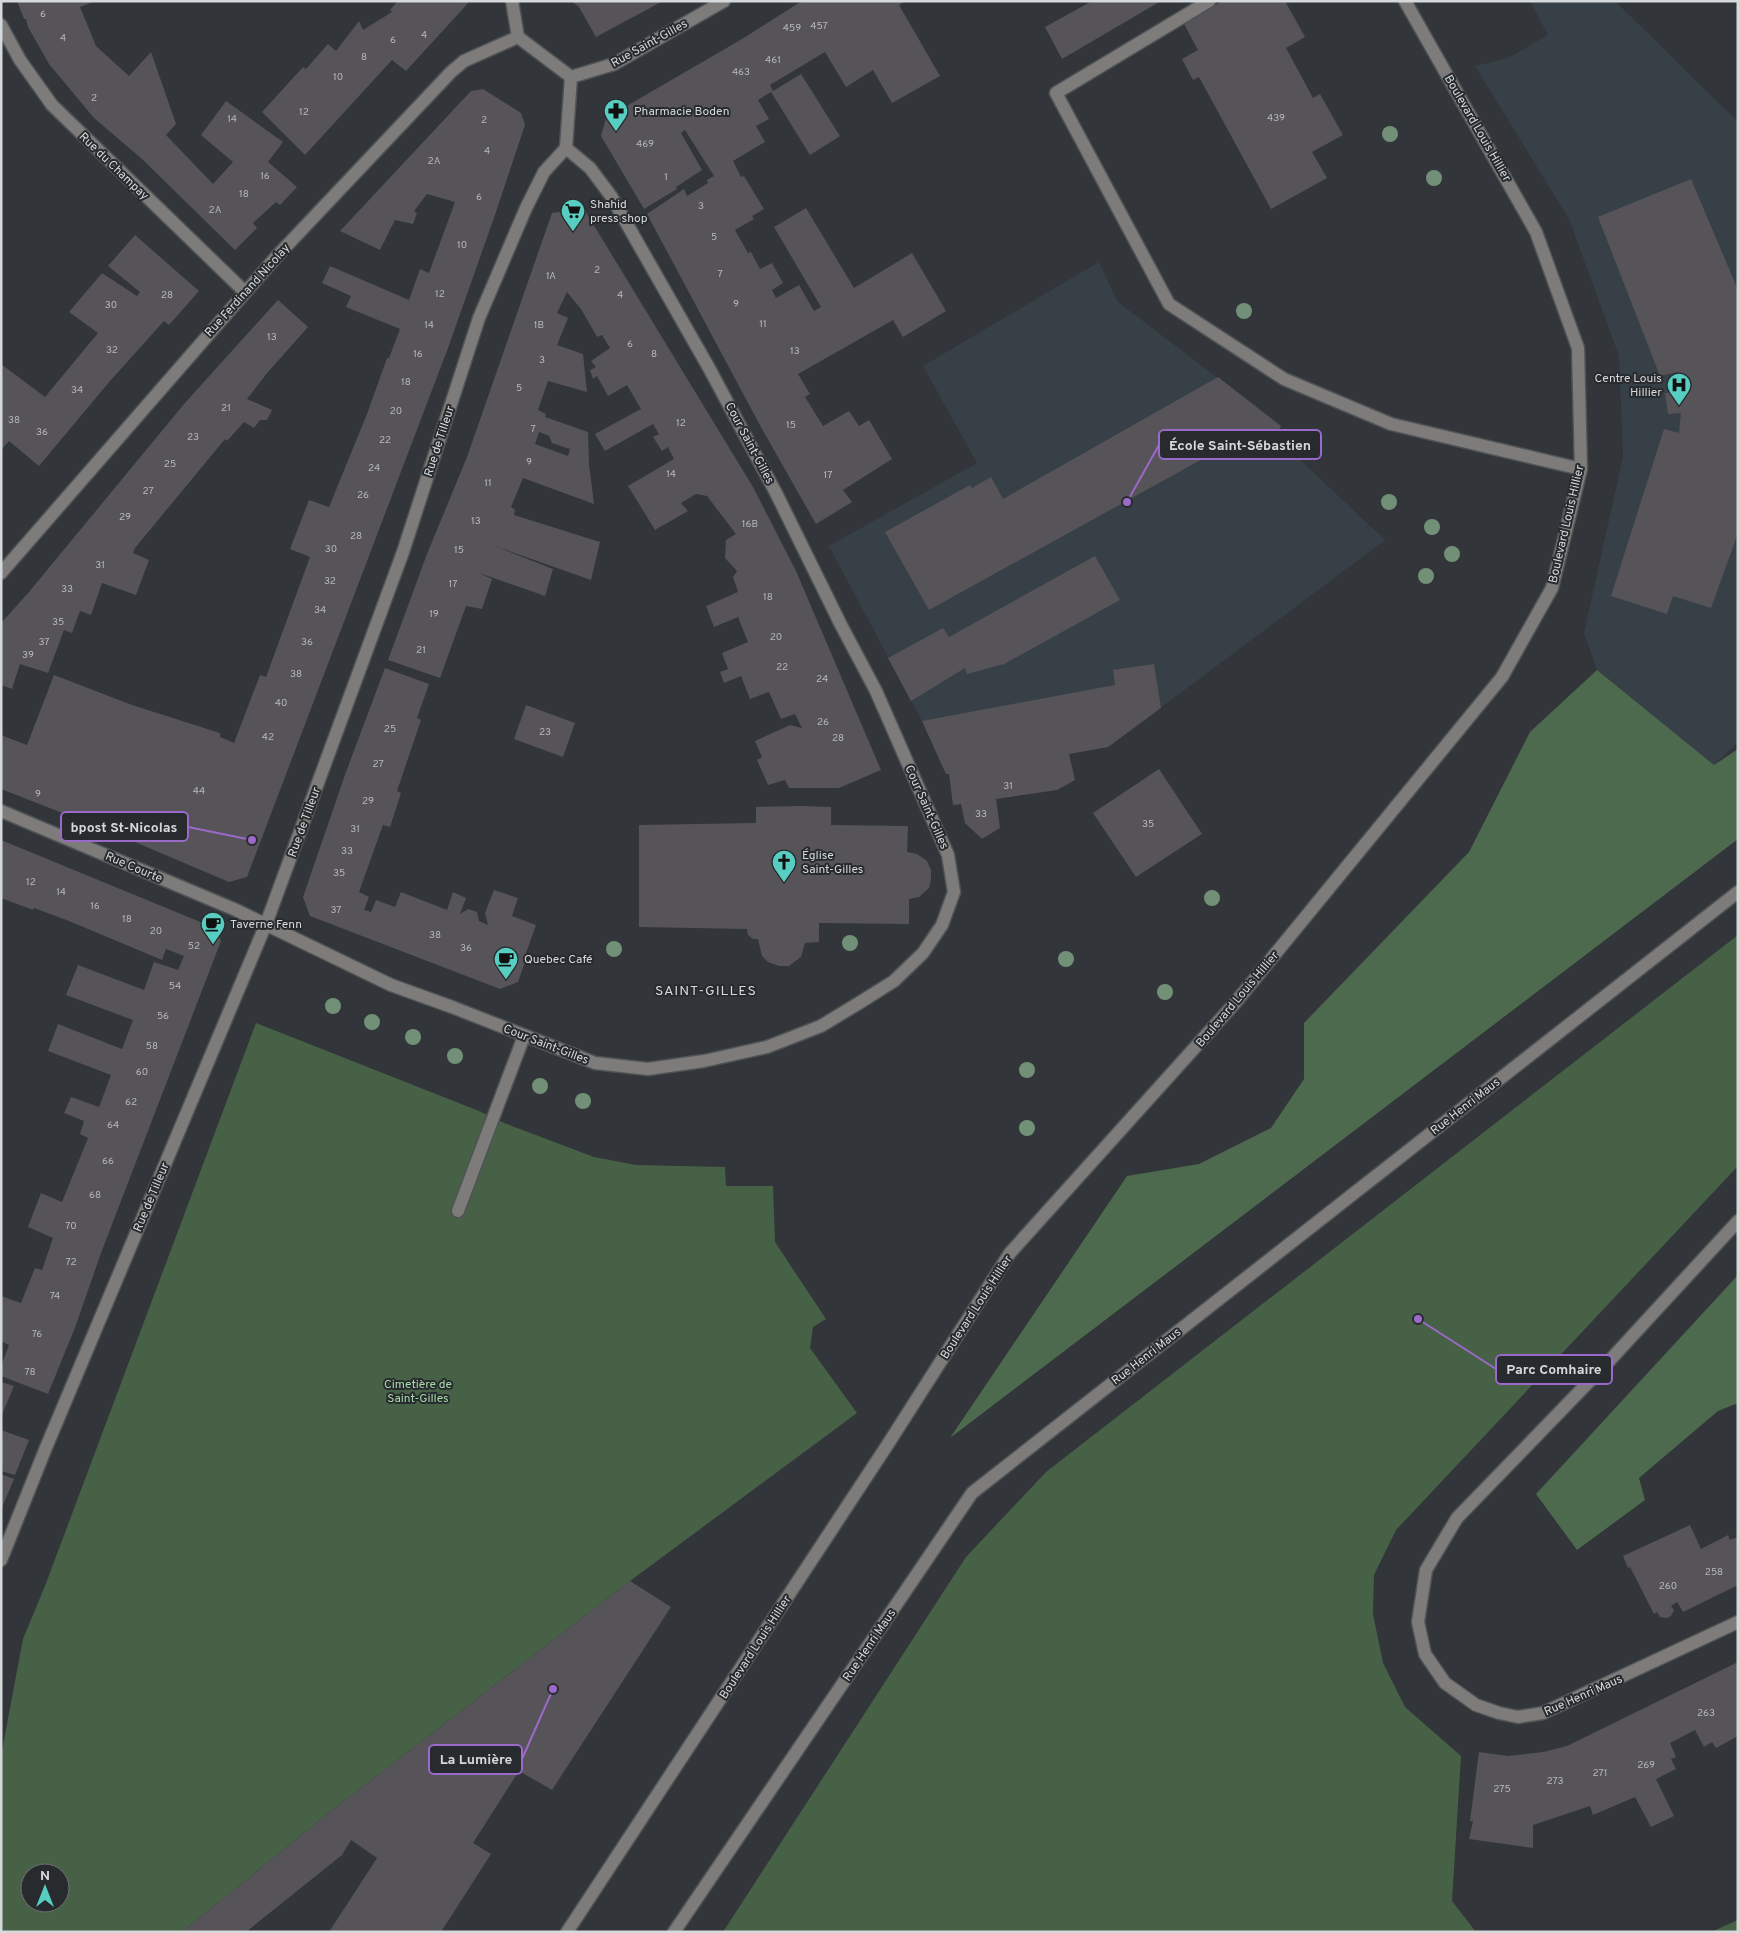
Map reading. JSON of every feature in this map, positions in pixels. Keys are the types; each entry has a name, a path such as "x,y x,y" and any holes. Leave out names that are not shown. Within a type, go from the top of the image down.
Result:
{"street":[{"path":"512,1 518,37 571,77 566,148"},
{"name":"Rue Saint-Gilles","path":"571,77 614,64 724,1"},
{"path":"1208,1 1056,93 1169,304 1284,378 1391,424 1581,469"},
{"name":"Boulevard Louis Hillier","path":"567,1932 888,1444 1010,1253 1234,1004 1502,676 1552,588 1581,469 1578,348 1536,232 1405,1"},
{"name":"Rue du Champay","path":"1,25 20,60 52,106 245,292"},
{"name":"Rue Ferdinand Nicolay","path":"1,573 245,292 451,72 464,61 518,37"},
{"name":"Rue de Tilleur","path":"1,1560 48,1441 266,924 403,552 479,318 526,208 544,172 566,148"},
{"name":"Cour Saint-Gilles","path":"266,924 391,985 452,1007 595,1064 648,1069 704,1062 767,1047 821,1026 894,980 923,953 942,925 954,892 948,855 876,691 776,493 709,368 611,196 590,168 566,148"},
{"name":"Rue Courte","path":"1,811 266,924"},
{"name":"Rue Henri Maus","path":"674,1932 972,1493 1738,892"},
{"path":"458,1211 524,1036"},
{"name":"Rue Henri Maus","path":"1738,1220 1610,1359 1458,1518 1426,1570 1418,1622 1425,1654 1445,1683 1476,1705 1518,1717 1543,1713 1738,1622"}],"shaded area":[{"name":"Centre Louis Hillier","path":"1530,1 1615,1 1738,122 1738,742 1714,765 1597,670 1584,633 1623,457 1619,356 1569,219 1475,66 1508,58 1548,35"},
{"path":"1099,262 1118,302 1281,426 1276,437 1385,540 1108,747 946,774 922,721 829,546 977,463 923,366"}],"green space":[{"path":"1597,670 1714,765 1738,749 1738,839 950,1438 1127,1176 1199,1164 1271,1128 1304,1079 1304,1023 1469,852 1530,732"},
{"path":"1738,935 1738,1166 1396,1530 1374,1575 1373,1614 1383,1663 1405,1707 1461,1756 1452,1901 1476,1932 723,1932 966,1557 1046,1472"},
{"name":"Cimetière de Saint-Gilles","path":"256,1023 479,1111 504,1123 594,1157 636,1165 725,1167 726,1186 773,1186 775,1242 826,1319 813,1327 810,1348 857,1413 630,1581 326,1815 182,1932 1,1932 1,1756 23,1639 45,1586"},
{"path":"1738,1275 1738,1403 1718,1411 1639,1478 1645,1500 1577,1550 1536,1494"},
{"path":"1738,1920 1738,1932 1711,1932"}],"building":[{"path":"17,1 95,1 80,7 96,46 129,76 151,52 176,124 166,135 213,184 233,162 201,135 226,101 283,142 268,162 297,187 280,205 276,202 253,223 257,228 235,250 142,159 94,118 49,64 28,27"},
{"path":"398,1 470,1 406,71 392,60 305,155 262,112 303,67 306,69 328,44 336,51 359,21 363,30 392,12 390,10"},
{"path":"571,1 663,1 596,37 579,7"},
{"path":"802,1 906,1 899,5 940,76 892,103 873,70 846,87 825,52 770,85 773,91 801,74 840,136 810,155 771,92 758,100 769,119 756,126 765,142 733,161 741,177 744,176 764,209 752,216 754,219 735,230 748,253 751,252 760,269 772,263 783,283 772,290 776,298 799,285 814,311 821,307 774,227 806,208 854,288 912,253 946,311 903,337 893,320 798,374 810,394 805,397 823,426 849,411 859,426 869,420 892,459 843,490 852,502 816,524 762,429 647,214 684,189 687,196 708,183 707,180 714,176 685,130 681,133 702,170 676,187 677,189 644,209 601,136 606,118 742,39"},
{"path":"1092,1 1161,1 1062,59 1045,27"},
{"path":"1222,1 1285,1 1305,37 1286,48 1313,98 1320,94 1343,135 1312,152 1327,178 1271,209 1199,77 1193,80 1182,59 1198,50 1183,22"},
{"path":"483,89 521,113 525,125 448,348 247,877 229,882 116,834 1,789 1,735 27,745 54,675 132,705 220,733 220,737 234,743 260,675 266,677 310,557 290,549 309,500 329,507 400,329 346,307 351,296 322,283 330,266 409,300 420,269 429,273 455,202 427,194 414,211 417,213 413,224 395,220 380,250 340,231 471,91"},
{"path":"1691,179 1738,290 1738,533 1711,608 1673,596 1667,614 1611,596 1664,429 1679,433 1681,413 1668,414 1665,393 1679,392 1677,372 1660,376 1598,217"},
{"path":"584,209 753,487 796,571 881,770 839,788 789,788 785,780 768,785 757,760 762,757 755,741 790,725 802,728 795,714 781,719 769,692 750,699 741,676 724,683 720,672 728,669 722,653 748,642 738,617 714,627 706,606 738,592 733,577 737,571 725,558 726,540 736,534 707,496 696,494 681,503 688,511 655,530 628,486 674,459 668,447 662,451 653,437 659,434 653,424 605,451 595,434 641,409 627,385 608,396 597,376 593,379 590,370 596,367 591,361 610,348 602,335 597,337 581,309 567,292 557,313 568,318 557,345 583,354 587,392 548,381 538,410 546,414 545,417 588,432 589,464 594,504 523,478 511,507 515,510 514,515 600,542 591,580 492,545 553,569 545,596 479,573 492,579 482,609 466,606 440,678 388,660 427,554 467,457 552,213","holes":["539,432 549,436 552,443 570,449 568,456 535,444"]},
{"path":"135,235 199,291 169,325 164,321 110,381 39,466 9,441 1,450 1,364 45,397 98,333 69,312 102,273 137,296 140,292 108,266"},
{"path":"278,300 308,327 247,399 272,410 267,420 260,420 254,428 244,422 227,441 225,439 135,548 133,553 149,560 136,595 102,583 91,615 80,611 72,633 64,630 48,673 20,664 12,689 1,685 1,623 29,592 184,404"},
{"path":"1218,377 1281,426 1276,436 1259,457 1235,441 929,610 885,532 970,485 972,488 991,477 1003,499"},
{"path":"1095,556 1120,600 1004,664 967,674 965,668 911,701 888,658 943,628 949,637"},
{"path":"1154,664 1161,708 1108,747 1069,754 1075,780 1057,790 996,799 1000,828 982,839 965,823 961,804 953,805 949,774 946,774 922,721 1115,685 1113,670"},
{"path":"385,668 429,684 417,718 421,720 397,791 401,793 390,827 383,825 359,892 369,897 364,910 371,912 376,900 395,907 401,892 447,910 453,892 466,898 460,914 468,909 477,912 479,921 488,925 485,913 494,890 518,898 512,916 536,925 518,982 500,989 310,916 303,897 346,772"},
{"path":"526,705 575,723 563,757 514,739"},
{"path":"1159,769 1202,834 1136,877 1093,813"},
{"name":"Église Saint-Gilles","path":"756,807 831,807 831,825 908,826 907,852 917,854 927,861 931,870 929,888 919,897 909,899 909,924 819,923 819,942 805,943 801,957 789,966 779,966 768,962 762,956 758,939 753,939 748,935 747,929 639,927 639,825 756,823"},
{"path":"1,840 215,928 221,941 101,1253 76,1325 48,1394 1,1376 1,1366 9,1345 1,1341 1,1296 21,1303 35,1268 42,1270 53,1238 28,1227 41,1193 62,1202 88,1138 80,1134 84,1121 64,1113 71,1097 99,1107 111,1075 48,1051 58,1024 122,1049 133,1020 66,995 78,965 144,990 154,962 178,970 184,956 166,949 162,960 69,921 1,898"},
{"path":"1,1382 14,1386 1,1417"},
{"path":"1,1430 29,1440 15,1475 1,1471"},
{"path":"1,1474 14,1479 1,1510"},
{"path":"1690,1525 1701,1549 1728,1535 1730,1540 1738,1537 1738,1585 1683,1612 1677,1602 1671,1606 1674,1610 1671,1616 1666,1618 1660,1617 1657,1612 1654,1614 1623,1556"},
{"path":"630,1581 671,1607 552,1790 519,1771 473,1843 491,1854 441,1932 329,1932 377,1858 351,1840 342,1855 246,1932 182,1932 326,1815"},
{"path":"1738,1662 1738,1736 1716,1748 1712,1742 1704,1747 1695,1730 1670,1743 1676,1757 1671,1759 1676,1769 1656,1779 1674,1816 1651,1827 1635,1797 1593,1815 1590,1806 1533,1825 1533,1848 1469,1839 1473,1821 1470,1821 1479,1752 1508,1756 1543,1752 1567,1746"}],"place":[{"name":"Pharmacie Boden","path":"616,132"},
{"name":"Shahid press shop","path":"573,232"},
{"name":"Centre Louis Hillier","path":"1679,406"},
{"name":"École Saint-Sébastien","path":"1127,502"},
{"name":"bpost St-Nicolas","path":"252,840"},
{"name":"Église Saint-Gilles","path":"784,883"},
{"name":"Taverne Fenn","path":"213,945"},
{"name":"Quebec Café","path":"506,980"},
{"name":"Parc Comhaire","path":"1418,1319"},
{"name":"La Lumière","path":"553,1689"}],"district":[{"name":"SAINT-GILLES","path":"706,990"}]}
